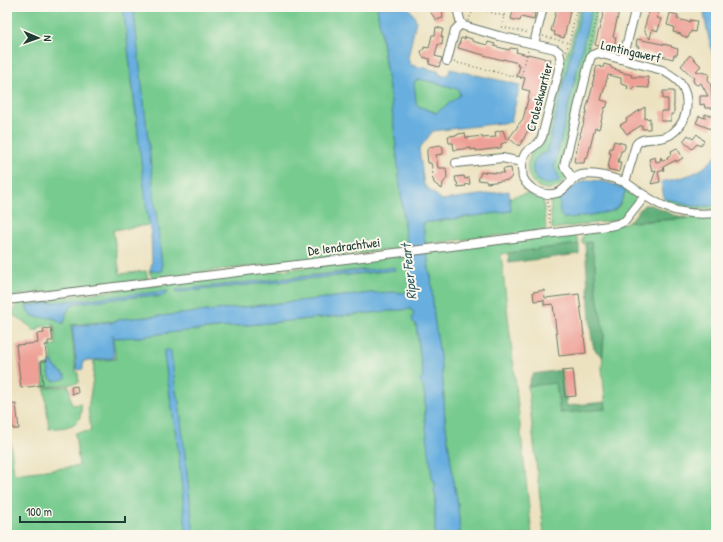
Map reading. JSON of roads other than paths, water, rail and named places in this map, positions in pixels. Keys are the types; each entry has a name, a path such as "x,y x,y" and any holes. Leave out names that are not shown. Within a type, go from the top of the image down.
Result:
{"street":[{"path":"447,61 455,30 464,25 459,20 459,13 455,7"},
{"name":"Croleskwartier","path":"532,43 543,7"},
{"path":"623,59 636,7"},
{"name":"Croleskwartier","path":"464,25 499,36 555,49 559,52 561,61 542,137 539,142 526,153 522,162"},
{"name":"Lantingawerf","path":"573,178 564,166 590,60 592,55 598,53 662,70 672,75 679,82 684,91 686,100 686,112 682,124 675,131 665,137 641,140 638,142 625,182"},
{"path":"456,163 502,158 522,162 523,177 528,186 547,194 557,193 564,189 573,178 580,175 591,174 606,176 625,182 658,204 679,212 694,214 716,213"},
{"name":"De Iendrachtwei","path":"7,300 550,234 618,224 625,221 645,196"}],"water":[{"path":"123,7 133,7 134,13 162,266 162,270 160,272 150,271 152,263 151,234 147,213"},
{"path":"377,7 408,7 415,17 416,21 408,58 411,65 438,71 440,75 445,76 449,73 450,69 520,85 511,122 433,131 419,149 424,185 442,200 509,191 511,211 423,223 426,252 431,276 434,317 443,382 445,420 453,483 458,506 460,535 435,535 435,482 432,477 425,419 425,397 420,380 423,376 416,324 413,322 412,318 414,313 411,309 166,333 140,337 113,338 112,335 114,358 83,361 83,369 77,370 72,326 110,322 111,324 111,322 123,319 372,293 410,292 408,256 410,256 405,233 392,109","holes":["419,79 458,89 460,95 436,113 418,106 416,103 414,82"]},
{"path":"582,7 592,7 554,167 560,179 552,184 545,184 539,181 535,176 533,169 534,162 538,156 547,152"},
{"path":"703,7 716,7 716,70 706,25"},
{"path":"716,156 716,205 690,206 664,198 661,182 684,177 698,171"},
{"path":"586,180 606,182 617,185 626,190 620,203 612,211 563,218 560,214 559,197"},
{"path":"395,267 395,270 179,292 176,290"},
{"path":"168,291 165,295 161,296 144,296 76,303 66,314 64,323 61,323 54,318 33,316 30,314 26,306 47,303"},
{"path":"170,350 171,352 176,392 179,402 194,535 187,535 186,531 178,449 164,355 164,351"},
{"path":"51,361 56,368 66,376 66,378 54,380 50,377 48,365"},
{"path":"384,532 402,535 359,535"}],"water label":[{"name":"Riper Feart","path":"408,272"}]}
